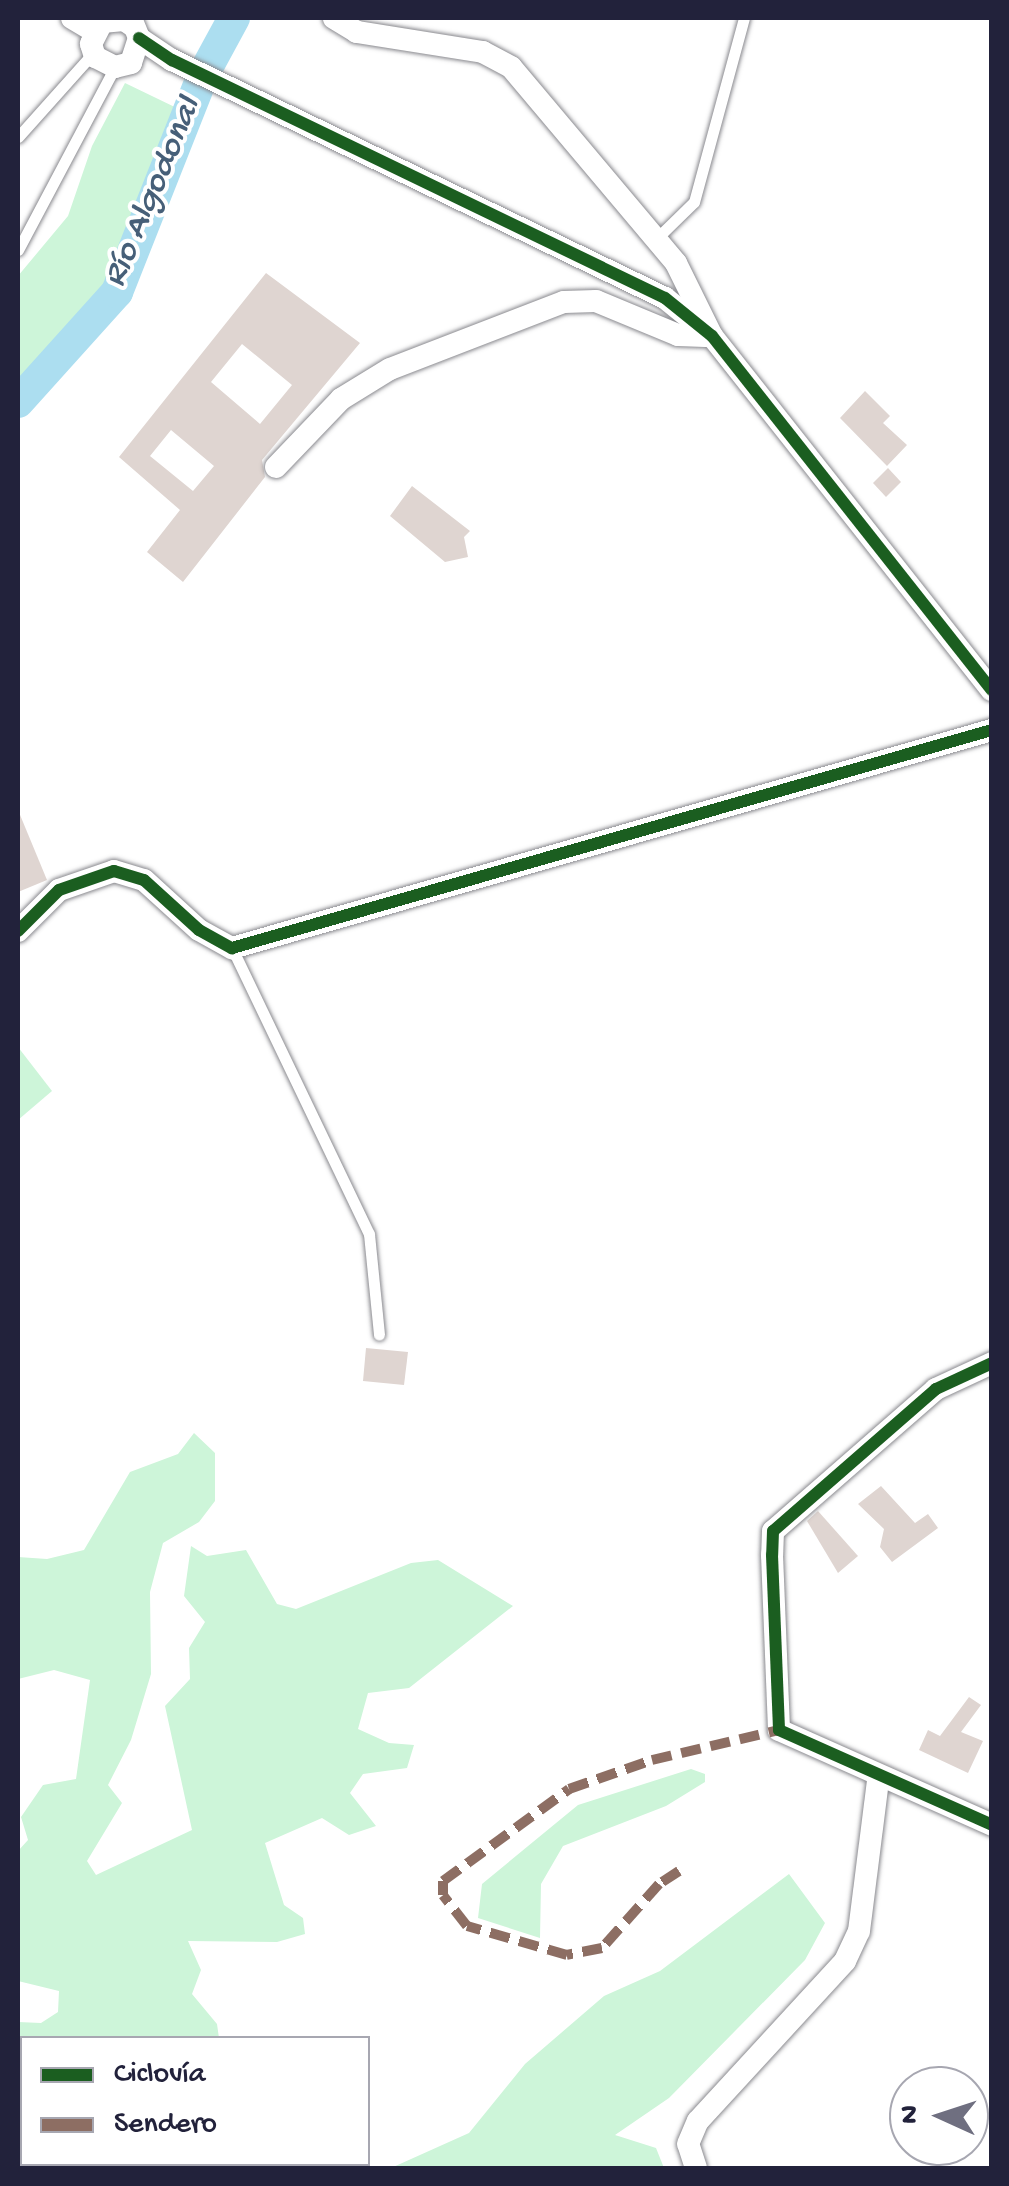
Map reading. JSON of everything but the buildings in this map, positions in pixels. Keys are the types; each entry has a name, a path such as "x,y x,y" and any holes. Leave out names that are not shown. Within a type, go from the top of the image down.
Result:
{"street":[{"path":"72,18 115,68 131,62 135,27"},
{"path":"94,42 112,18 135,27 172,60 664,298 712,336 992,690"},
{"path":"334,18 358,32 483,52 511,66 693,291 712,336"},
{"path":"276,467 340,399 390,369 564,302 596,302 678,335 712,336"},
{"path":"18,931 59,890 114,871 144,880 214,941 232,948 992,730"},
{"path":"992,1363 936,1389 773,1531 780,1730 878,1780 992,1825"},
{"path":"696,2168 688,2144 698,2121 845,1961 859,1931 878,1780"}],"lane":[{"path":"655,240 694,202 744,18"},
{"path":"18,137 94,42"},
{"path":"18,250 115,68"},
{"path":"232,948 369,1234 379,1335"}],"green space":[{"path":"125,83 183,111 114,290 18,397 18,276 68,216 92,146"},
{"path":"18,1047 52,1091 18,1120"},
{"path":"194,1433 215,1453 215,1501 199,1522 163,1543 150,1592 151,1674 131,1740 108,1785 122,1803 87,1861 96,1875 192,1830 165,1706 190,1679 189,1648 205,1622 184,1596 191,1546 207,1556 246,1550 277,1604 296,1609 411,1563 438,1560 513,1606 409,1688 368,1693 358,1729 389,1743 414,1745 407,1768 363,1774 350,1793 376,1826 349,1835 322,1818 265,1843 284,1905 303,1918 305,1934 277,1942 188,1941 201,1970 192,1994 217,2024 219,2036 20,2036 20,2166 76,2166 18,2168 18,2022 41,2023 58,2012 59,1991 18,1981 18,1851 28,1840 21,1817 43,1785 76,1779 90,1680 54,1670 18,1679 18,1557 47,1559 84,1550 130,1472 178,1454"},
{"path":"691,1769 705,1774 705,1782 666,1806 563,1846 541,1884 540,1938 478,1918 482,1884 578,1805"},
{"path":"789,1874 825,1923 805,1960 669,2098 615,2135 656,2148 664,2168 391,2168 469,2133 525,2064 604,1996 660,1971"}],"waterway":[{"name":"Río Algodonal","path":"18,402 117,292 203,75 234,18"}],"marked path":[{"path":"679,1871 659,1884 602,1948 567,1955 467,1926 443,1895 443,1881 569,1789 652,1760 779,1730"}],"cycle path":[{"path":"139,38 172,60 665,298 712,336 992,690"},
{"path":"18,931 59,890 114,871 144,880 199,930 232,948 992,730"},
{"path":"992,1363 936,1389 773,1531 772,1555 779,1730 992,1825"}]}
